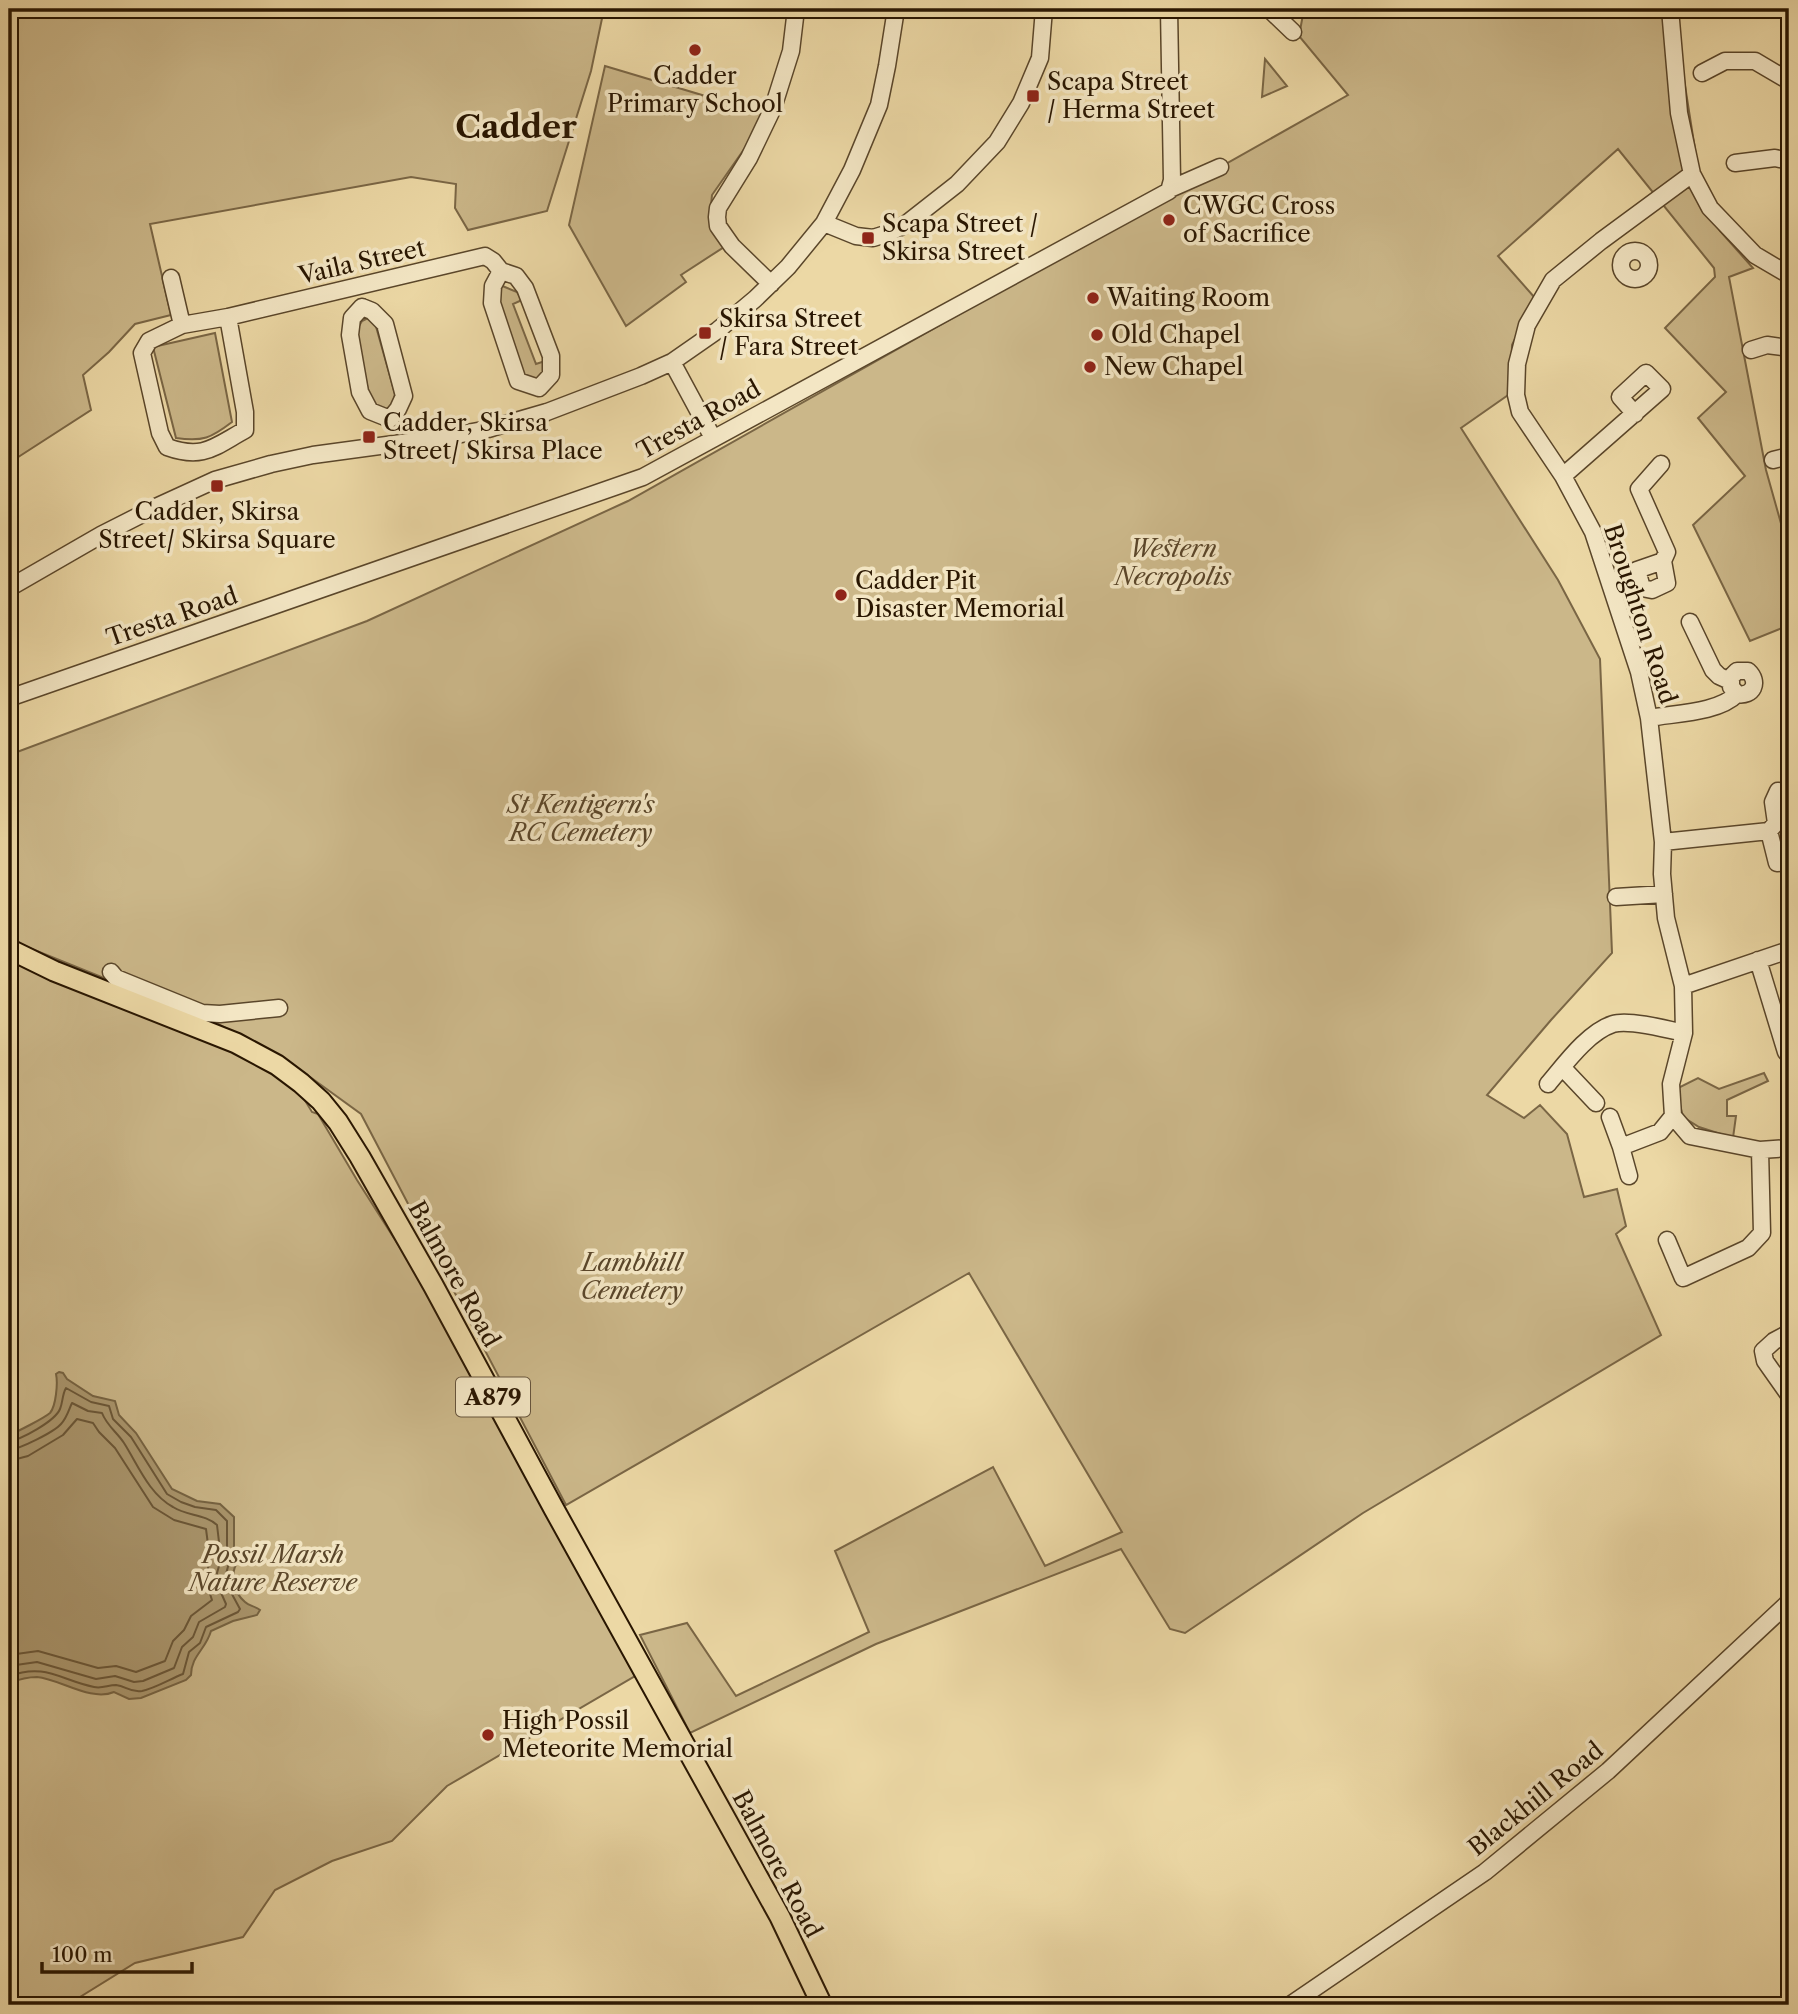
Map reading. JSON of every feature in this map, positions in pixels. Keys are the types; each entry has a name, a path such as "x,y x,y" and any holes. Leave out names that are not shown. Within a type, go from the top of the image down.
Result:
{"main road":[{"name":"Balmore Road","path":"9,949 54,971 236,1043 277,1065 301,1083 321,1101 338,1122 433,1285 780,1917 822,2005"}],"street":[{"path":"771,284 732,246 718,226 717,218 718,208 749,158 773,108 791,51 796,9"},
{"path":"9,588 101,535 215,480 292,459 488,429 547,412 672,362 718,330 771,284 824,223 852,170 879,105 896,9"},
{"path":"824,223 856,236 873,238 906,224 957,184 997,142 1021,103 1040,58 1044,9"},
{"path":"1169,9 1170,189"},
{"path":"1269,9 1287,24 1293,33"},
{"path":"1670,9 1679,113 1692,174 1710,208 1755,256 1789,275"},
{"path":"1702,73 1725,61 1755,61 1789,81"},
{"path":"1735,163 1775,158 1789,160"},
{"name":"Tresta Road","path":"9,698 643,477 1170,189 1220,167"},
{"name":"Broughton Road","path":"1673,1116 1671,1083 1684,1033 1684,986 1666,918 1662,874 1663,842 1649,718 1639,672 1592,533 1563,476 1520,412 1516,395 1517,364 1527,325 1553,280 1601,240 1692,174"},
{"path":"1601,240 1622,260"},
{"name":"Vaila Street","path":"207,451 184,453 167,447 160,433 142,353 149,341 182,325 228,317 485,256 501,271 516,276 525,288 551,356 551,375 539,388"},
{"path":"501,271 493,286 492,303 496,316 518,381 539,388 547,412"},
{"path":"171,278 182,325"},
{"path":"357,287 362,307"},
{"path":"362,307 372,311 385,324 404,396 390,419"},
{"path":"362,307 352,318 350,335 360,392 370,411 390,419"},
{"path":"215,480 207,451 245,430 245,412 228,317"},
{"path":"1751,350 1767,345 1789,348"},
{"path":"672,362 713,438"},
{"path":"1563,476 1635,414"},
{"path":"390,419 396,443"},
{"path":"1637,570 1642,589 1652,590 1667,583 1663,561 1667,552 1639,489 1661,464"},
{"path":"1609,584 1663,561"},
{"path":"1649,718 1718,706 1730,700 1733,687 1713,670 1690,622"},
{"path":"1663,842 1769,831 1776,823 1773,802 1778,791 1789,792"},
{"path":"1769,831 1777,863 1789,862"},
{"path":"1616,897 1664,894"},
{"path":"1684,986 1789,950"},
{"path":"1758,960 1786,1052"},
{"path":"111,972 116,978 202,1013 220,1014 279,1008"},
{"path":"1548,1084 1589,1038 1614,1023 1646,1025 1684,1033"},
{"path":"1562,1067 1596,1103"},
{"path":"1621,1147 1660,1132 1673,1116 1690,1136 1760,1150 1789,1148"},
{"path":"1610,1117 1629,1176"},
{"path":"1668,1285 1748,1248 1762,1233 1760,1150"},
{"path":"1667,1240 1683,1278"},
{"path":"1789,1333 1763,1351 1765,1361 1789,1395"},
{"name":"Blackhill Road","path":"1290,2005 1485,1872 1608,1771 1789,1602"}],"green space":[{"path":"9,9 604,9 591,71 547,211 468,230 455,208 456,184 411,177 150,224 171,315 135,324 83,375 91,410 9,463"},
{"path":"1304,9 1673,9 1697,162 1697,189 1720,231 1753,268 1729,277 1766,470 1789,552 1789,645 1782,628 1750,641 1693,525 1745,476 1698,418 1726,392 1665,328 1715,277 1714,268 1618,149 1498,256 1535,298 1512,345 1511,393 1461,428 1558,580 1600,659 1612,953 1487,1095 1524,1118 1540,1105 1567,1134 1584,1197 1617,1189 1626,1226 1616,1234 1661,1335 1363,1513 1185,1633 1170,1629 1121,1549 876,1644 690,1733 640,1635 687,1623 736,1696 869,1632 835,1551 993,1467 1045,1566 1122,1532 969,1273 566,1505 361,1114 288,1061 218,1024 9,938 9,755 367,621 628,501 1348,95 1299,36"},
{"path":"1265,59 1287,86 1262,97"},
{"path":"605,66 762,113 747,145 712,195 710,215 724,247 681,275 686,282 626,326 569,225"},
{"path":"500,285 517,292 522,300 513,304 536,364 545,361 548,371 538,382 523,375 497,294"},
{"path":"368,318 375,323 395,394 390,411 371,405 356,331 362,321"},
{"path":"215,333 232,422 206,438 176,438 153,347"},
{"name":"Possil Marsh Nature Reserve","path":"9,951 249,1057 295,1084 312,1112 318,1114 427,1290 635,1676 447,1786 392,1841 332,1861 275,1890 243,1937 135,1963 67,2005 9,2005"},
{"path":"1764,1073 1768,1081 1727,1100 1727,1116 1736,1116 1733,1138 1699,1127 1683,1117 1676,1089 1698,1078 1719,1089"}],"water":[{"path":"59,1372 93,1396 115,1401 119,1415 136,1433 172,1489 197,1501 220,1504 234,1517 234,1550 239,1560 233,1576 235,1587 245,1602 260,1610 257,1615 233,1621 211,1631 193,1663 191,1675 186,1680 141,1698 129,1699 114,1692 86,1692 37,1677 9,1683 9,1435 50,1413 56,1394 56,1374"}],"place":[{"name":"Cadder Primary School","path":"695,50"},
{"name":"Scapa Street / Herma Street","path":"1033,96"},
{"name":"CWGC Cross of Sacrifice","path":"1169,220"},
{"name":"Scapa Street / Skirsa Street","path":"868,238"},
{"name":"Waiting Room","path":"1093,298"},
{"name":"Skirsa Street / Fara Street","path":"705,333"},
{"name":"Old Chapel","path":"1097,335"},
{"name":"New Chapel","path":"1090,367"},
{"name":"Cadder, Skirsa Street/ Skirsa Place","path":"369,437"},
{"name":"Cadder, Skirsa Street/ Skirsa Square","path":"217,486"},
{"name":"Cadder Pit Disaster Memorial","path":"841,595"},
{"name":"High Possil Meteorite Memorial","path":"488,1735"}],"district":[{"name":"Cadder","path":"516,127"}],"park label":[{"name":"Western Necropolis","path":"1173,563"},
{"name":"St Kentigern's RC Cemetery","path":"581,819"},
{"name":"Lambhill Cemetery","path":"632,1277"}]}
